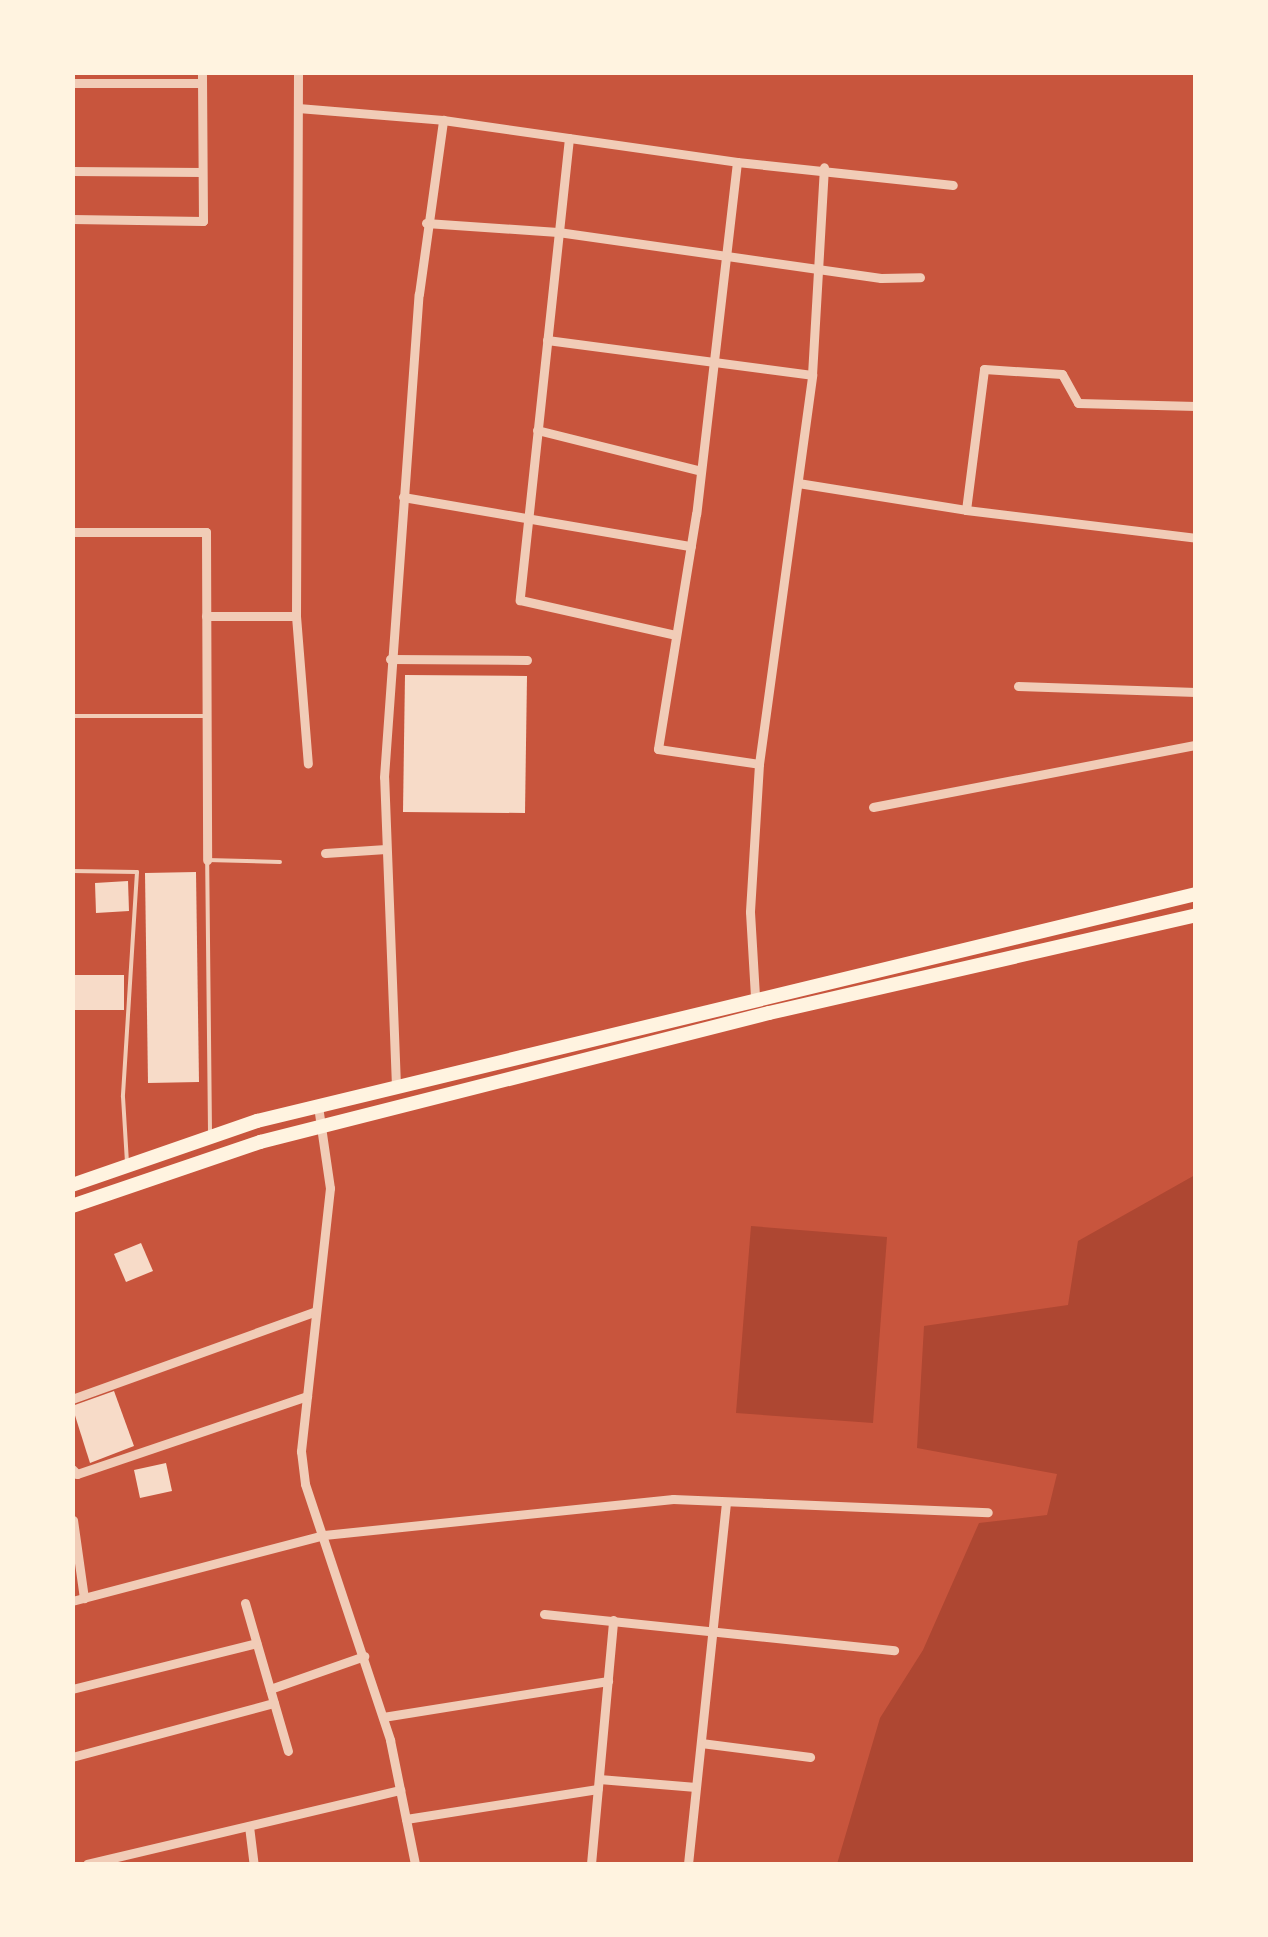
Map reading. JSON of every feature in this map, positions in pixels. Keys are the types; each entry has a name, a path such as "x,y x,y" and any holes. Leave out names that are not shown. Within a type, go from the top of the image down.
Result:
{"main road":[{"path":"72,1185 210,1137 318,1106 756,996 1196,894"},
{"path":"72,1206 323,1126 721,1025 1196,915"},
{"path":"716,1006 721,1025"}],"street":[{"path":"298,72 296,616 308,764"},
{"path":"72,82 202,78 203,221 72,219"},
{"path":"298,108 443,120 737,162 824,167 953,185"},
{"path":"396,1086 386,849 390,659 426,223 443,120"},
{"path":"569,138 520,600 675,635"},
{"path":"737,162 702,471 658,749 759,764"},
{"path":"756,996 750,912 759,764 812,376 824,167"},
{"path":"72,171 202,172"},
{"path":"426,223 558,232 920,278"},
{"path":"547,340 812,376"},
{"path":"966,510 984,369 1062,374 1078,403 1196,406"},
{"path":"537,430 702,471"},
{"path":"798,483 966,510 1196,538"},
{"path":"402,497 528,515 691,546"},
{"path":"72,532 206,532 207,860"},
{"path":"206,616 296,616"},
{"path":"390,659 527,660"},
{"path":"1018,686 1196,692"},
{"path":"873,807 1196,745"},
{"path":"325,853 386,849"},
{"path":"318,1106 330,1188 301,1451 383,1716 416,1864"},
{"path":"72,1400 316,1311"},
{"path":"72,1469 76,1474 307,1396"},
{"path":"72,1601 324,1535 672,1499 988,1512"},
{"path":"688,1864 726,1502"},
{"path":"73,1520 84,1598"},
{"path":"244,1603 288,1752"},
{"path":"544,1614 894,1650"},
{"path":"591,1864 613,1620"},
{"path":"72,1689 256,1643"},
{"path":"270,1689 364,1656"},
{"path":"383,1716 608,1681"},
{"path":"72,1758 274,1703"},
{"path":"700,1743 810,1757"},
{"path":"406,1819 598,1784 696,1787"},
{"path":"87,1864 400,1790"},
{"path":"249,1826 254,1864"},
{"path":"136,1853 138,1864"}],"lane":[{"path":"72,716 206,716"},
{"path":"214,1158 210,1137 207,860 280,862"},
{"path":"72,871 136,872 123,1097 128,1166"}],"shaded area":[{"path":"1195,1175 1195,1864 837,1864 880,1718 923,1650 979,1523 1047,1515 1057,1474 917,1448 924,1326 1068,1305 1078,1241"},
{"path":"751,1226 887,1237 873,1423 736,1413"}],"building":[{"path":"405,675 527,676 525,813 403,812"},
{"path":"196,872 199,1082 148,1083 145,873"},
{"path":"128,881 129,911 96,913 95,883"},
{"path":"72,975 124,975 124,1010 72,1010"},
{"path":"141,1243 153,1271 126,1282 114,1254"},
{"path":"114,1391 134,1446 90,1463 72,1406"},
{"path":"166,1463 172,1491 140,1498 134,1470"}]}
